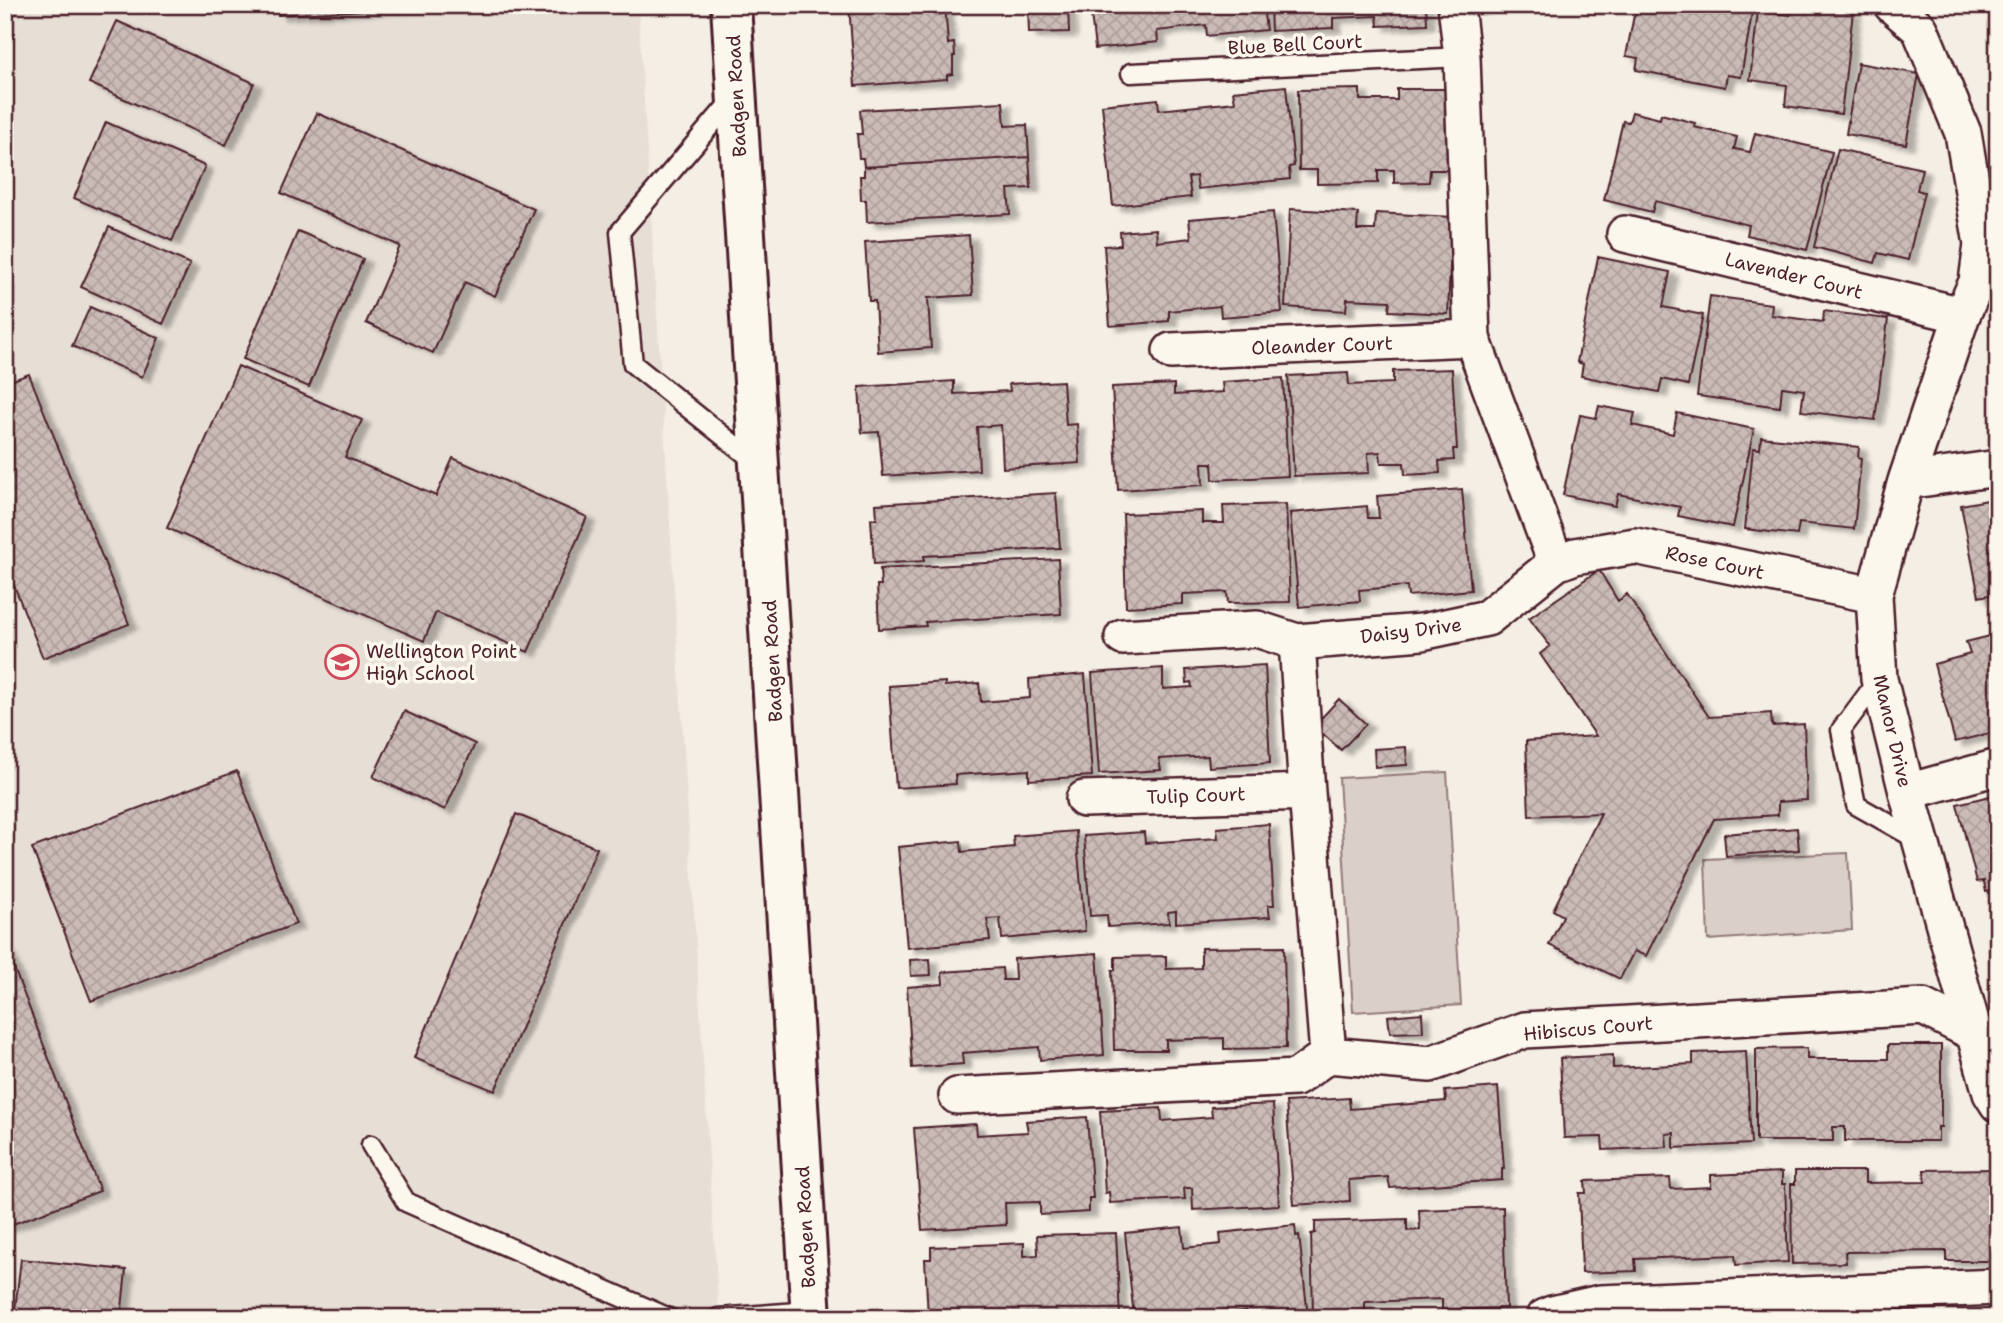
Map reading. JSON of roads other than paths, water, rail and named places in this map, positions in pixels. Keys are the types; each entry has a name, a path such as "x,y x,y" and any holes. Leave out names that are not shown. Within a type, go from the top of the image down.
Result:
{"street":[{"name":"Badgen Road","path":"731,5 811,1315"},
{"path":"1456,5 1462,57 1472,338 1556,563"},
{"name":"Manor Drive","path":"1892,5 1920,29 1963,134 1982,244 1977,282 1962,315 1906,481 1874,595 1879,678 1921,842 1986,1035 1991,1093 1998,1104"},
{"name":"Lavender Court","path":"1625,234 1962,315"},
{"name":"Oleander Court","path":"1171,351 1472,338"},
{"path":"1906,481 1998,468"},
{"name":"Rose Court","path":"1556,563 1575,556 1635,546 1874,595"},
{"name":"Daisy Drive","path":"1297,642 1422,632 1487,618 1556,563"},
{"path":"957,1096 1296,1078 1328,1055 1297,642 1257,629 1123,637"},
{"path":"1907,792 1998,767"},
{"name":"Tulip Court","path":"1084,799 1307,792"},
{"name":"Hibiscus Court","path":"1328,1055 1430,1064 1525,1030 1923,1007 1986,1035"},
{"path":"1544,1318 1600,1303 1998,1287"}],"lane":[{"name":"Blue Bell Court","path":"1130,73 1462,57"},
{"path":"736,96 620,232 633,364 760,465"},
{"path":"1879,678 1841,730 1856,805 1921,842"},
{"path":"371,1144 406,1202 669,1318"},
{"path":"718,1318 811,1315"}],"place":[{"name":"Wellington Point High School","path":"342,662"}]}
